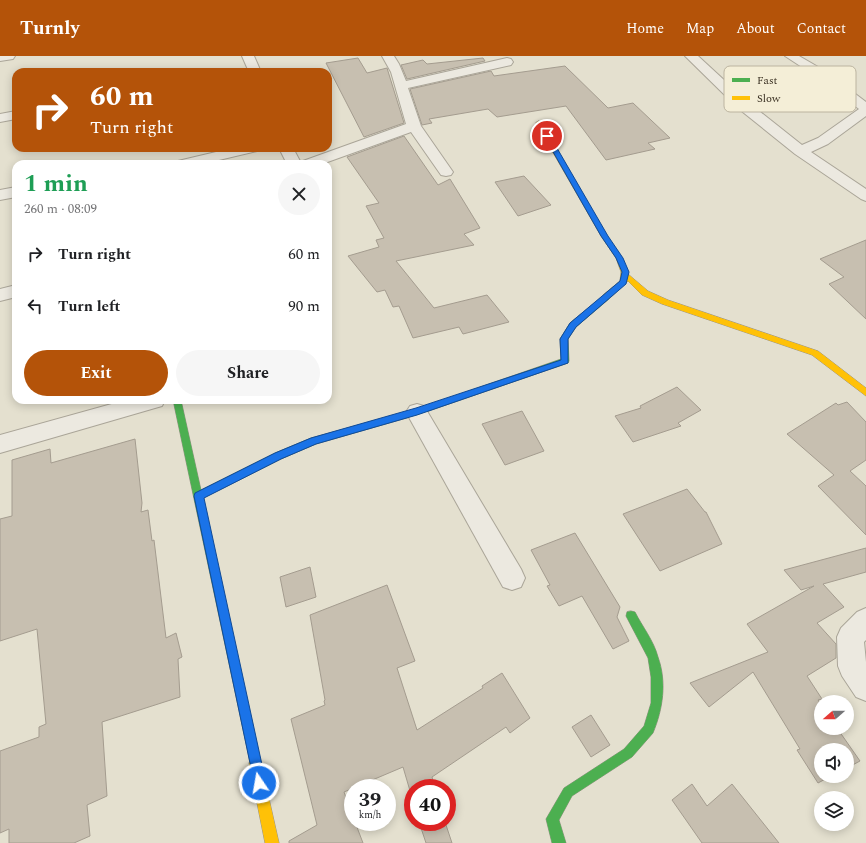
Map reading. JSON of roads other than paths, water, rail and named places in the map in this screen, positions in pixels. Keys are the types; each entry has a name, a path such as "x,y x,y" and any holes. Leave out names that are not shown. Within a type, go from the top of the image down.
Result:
{"street":[{"path":"0,57 9,56"},
{"path":"248,56 253,68"},
{"path":"388,56 398,73 408,113 414,126 446,172"},
{"path":"691,56 724,87"},
{"path":"791,56 807,66"},
{"path":"402,86 507,62"},
{"path":"800,151 823,141 866,109 856,101"},
{"path":"751,112 800,151 866,196"},
{"path":"0,118 12,116"},
{"path":"198,496 278,456 314,440 417,412 565,361 564,339 573,325 624,282 625,272 619,258 604,236 539,123"},
{"path":"319,160 414,126"},
{"path":"200,160 235,152"},
{"path":"0,195 12,193"},
{"path":"625,275 645,293 665,302 815,353 866,393"},
{"path":"0,295 12,292"},
{"path":"0,444 141,404"},
{"path":"178,404 272,843"},
{"path":"417,412 512,578"},
{"path":"559,843 552,820 568,792 628,753 649,728 657,703 658,677 653,657 631,616"},
{"path":"866,621 850,637 852,666 866,687"}]}
